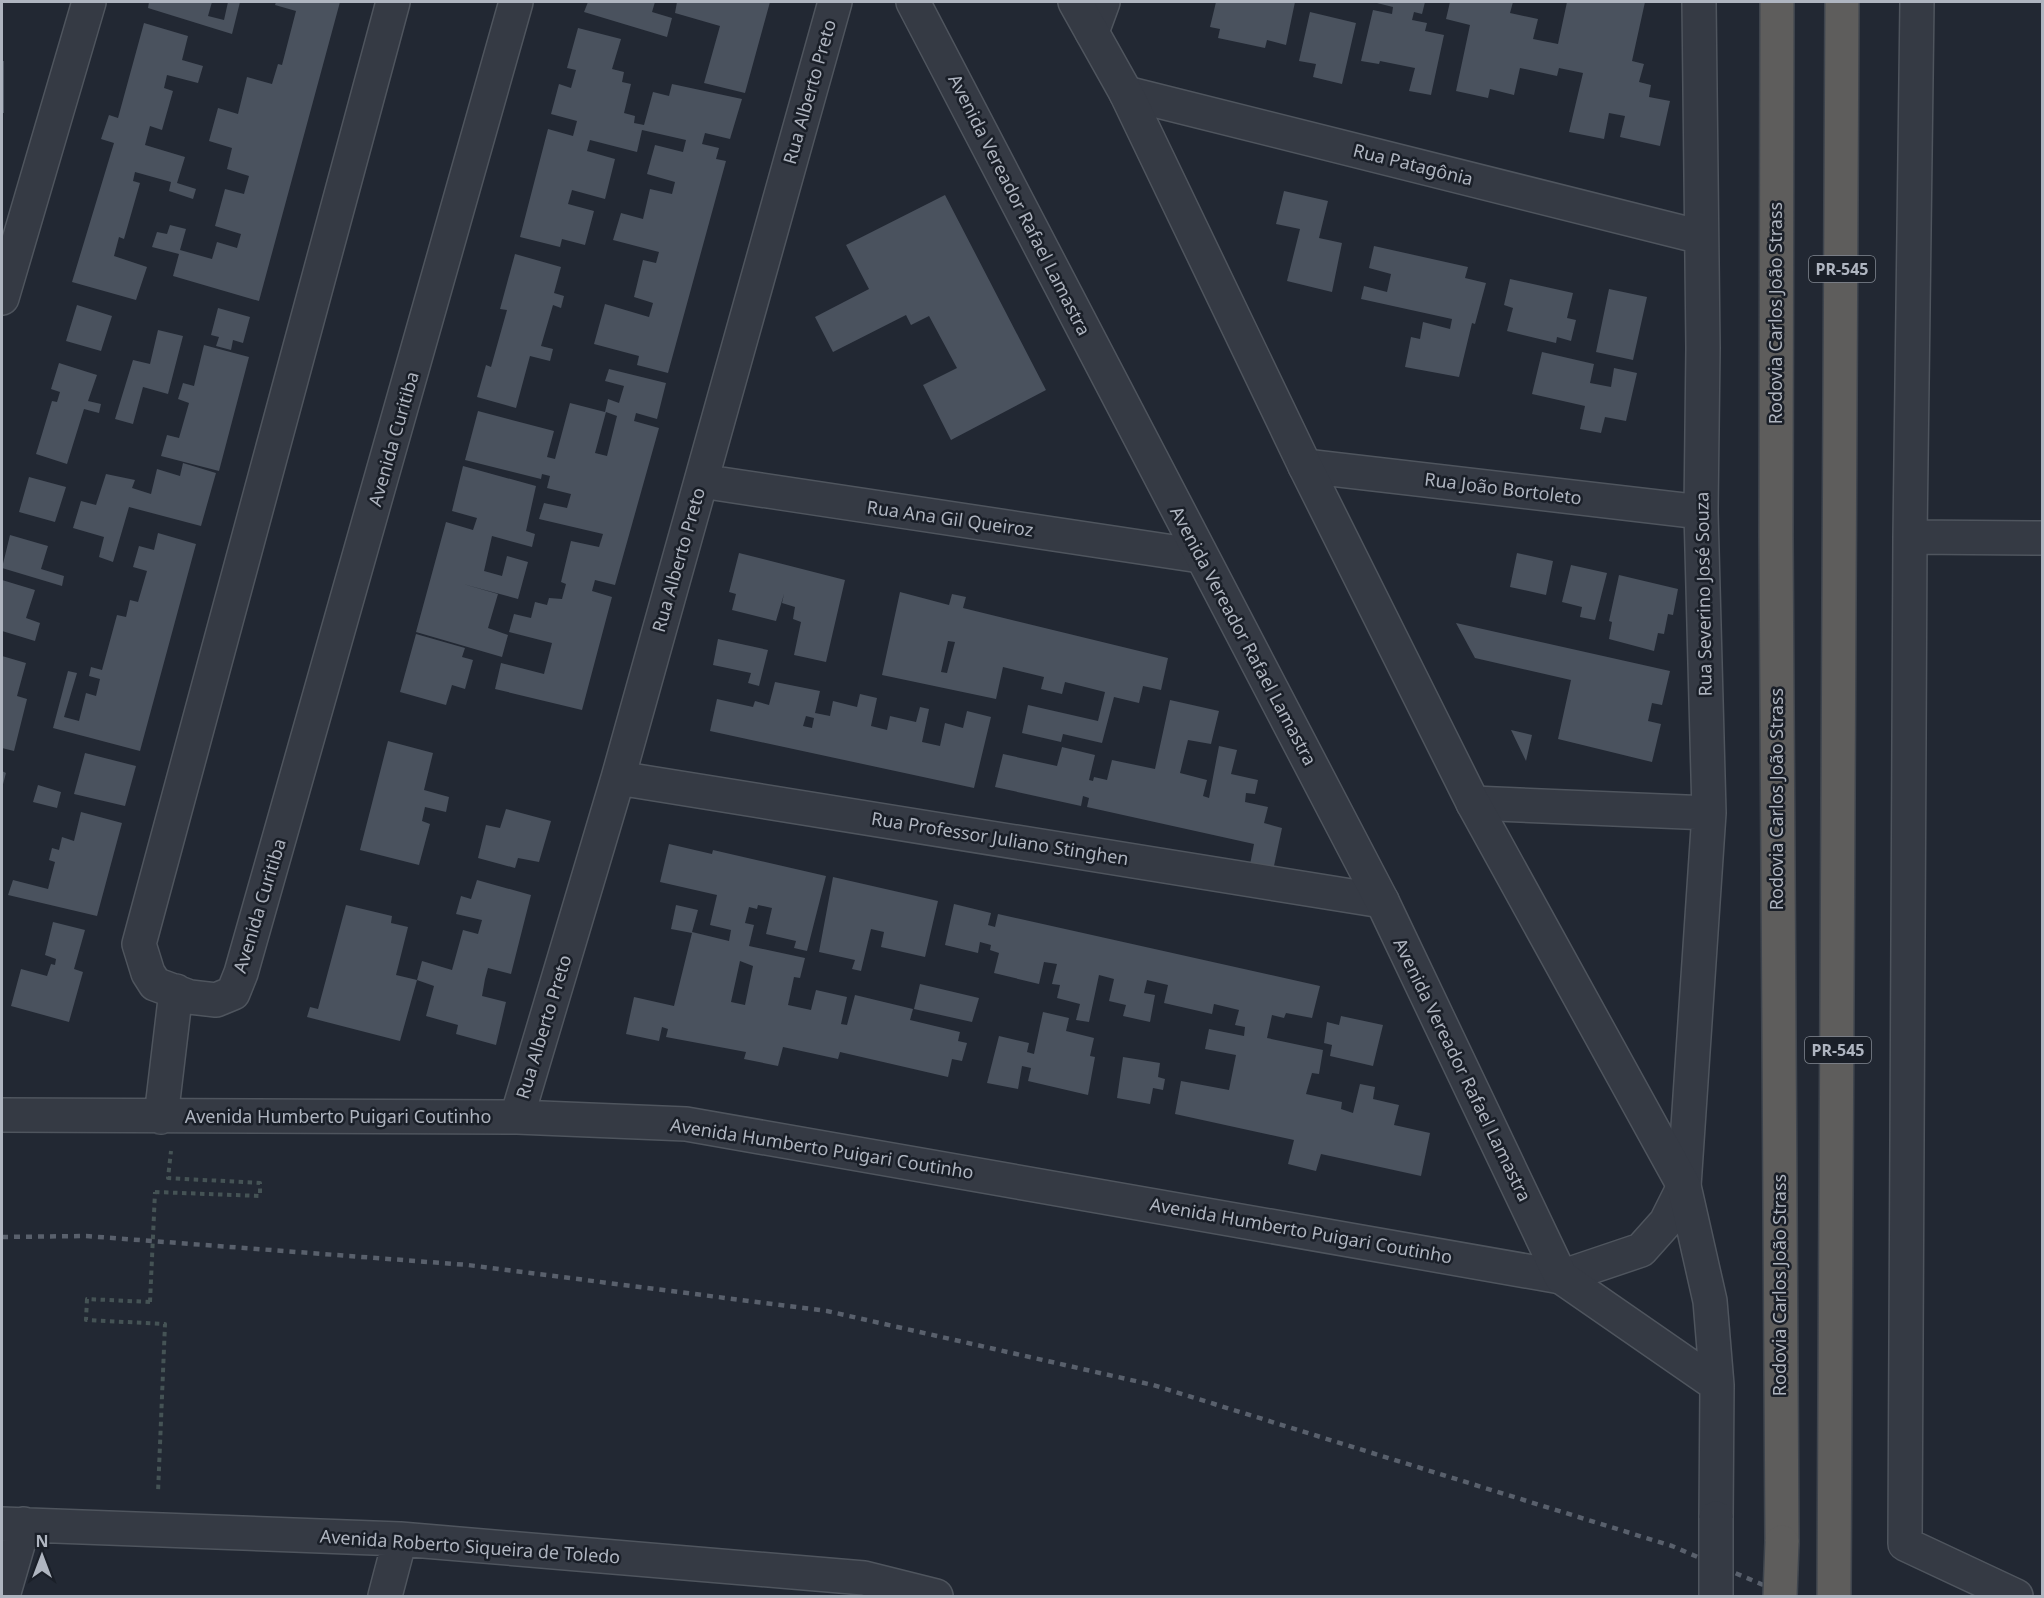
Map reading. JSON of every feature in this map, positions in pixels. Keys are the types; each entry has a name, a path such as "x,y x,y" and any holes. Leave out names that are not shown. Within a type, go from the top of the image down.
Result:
{"highway":[{"name":"Rodovia Carlos João Strass","path":"1777,2 1776,549 1782,1542 1780,1596"},
{"name":"PR-545","path":"1834,1596 1842,2"}],"street":[{"path":"2,298 6,267 88,2"},
{"name":"Avenida Curitiba","path":"393,2 139,944 148,974 155,984 190,997 216,1000 233,993 241,973 516,2"},
{"name":"Rua Alberto Preto","path":"517,1117 618,778 835,2"},
{"name":"Avenida Vereador Rafael Lamastra","path":"913,2 1382,901 1561,1277"},
{"path":"1074,2 1126,93 1305,466 1473,803 1684,1186 1710,1301 1717,1385 1716,1596"},
{"path":"1092,32 1103,2"},
{"name":"Rua Severino José Souza","path":"1684,1186 1709,813 1701,512 1699,2"},
{"path":"1917,2 1910,537 1905,1544 2016,1596"},
{"name":"Rua Patagônia","path":"1126,93 1701,237"},
{"name":"Rua João Bortoleto","path":"1305,466 1701,512"},
{"name":"Rua Ana Gil Queiroz","path":"701,481 1200,556"},
{"path":"1910,537 2043,538"},
{"name":"Rua Professor Juliano Stinghen","path":"618,778 1382,901"},
{"path":"1473,803 1709,813"},
{"path":"161,1116 176,991"},
{"name":"Avenida Humberto Puigari Coutinho","path":"2,1116 517,1117 686,1124 1561,1277"},
{"path":"1561,1277 1641,1250 1666,1222 1684,1186"},
{"path":"1561,1277 1717,1385"},
{"path":"3,1596 13,1524"},
{"name":"Avenida Roberto Siqueira de Toledo","path":"13,1524 400,1539 936,1596"},
{"path":"385,1596 400,1539"}],"path":[{"path":"157,1530 165,1324 86,1320 87,1299 150,1302 155,1192 260,1196 260,1183 168,1178"}],"building":[{"path":"149,2 212,2 208,16 224,20 228,2 240,2 232,34 148,8"},
{"path":"276,2 340,2 259,301 173,276 179,254 152,247 157,232 167,234 170,225 186,229 180,250 212,259 217,242 237,248 241,234 215,226 225,189 244,194 249,176 227,169 232,148 209,141 218,108 238,114 247,77 272,84 278,64 282,65 296,11 275,5"},
{"path":"588,2 655,2 652,12 672,18 667,37 584,12"},
{"path":"677,2 770,2 745,93 704,83 720,26 675,13"},
{"path":"1216,2 1295,2 1286,45 1267,40 1265,48 1218,38 1220,29 1210,27"},
{"path":"1373,2 1425,2 1422,14 1414,12 1412,20 1427,23 1425,31 1444,35 1431,95 1409,91 1415,68 1380,61 1379,64 1361,61 1373,10 1392,14 1393,7"},
{"path":"1450,2 1513,2 1510,13 1538,19 1533,39 1558,44 1567,2 1645,2 1632,61 1644,64 1639,82 1651,85 1649,97 1670,101 1660,146 1620,137 1625,116 1609,113 1604,139 1569,132 1583,73 1559,68 1557,76 1520,68 1514,95 1490,89 1488,98 1456,91 1470,25 1446,19"},
{"path":"1310,12 1356,23 1342,84 1313,77 1316,64 1299,61"},
{"path":"144,23 188,36 182,60 203,66 198,83 167,75 164,88 173,91 162,130 150,126 145,145 185,157 177,183 196,189 193,199 169,191 171,182 135,172 133,181 140,183 124,239 119,237 114,256 147,267 136,300 72,282 114,143 101,139 109,115 118,118"},
{"path":"578,28 621,39 612,69 624,72 622,82 631,84 624,113 635,116 634,123 644,125 653,92 669,96 672,84 742,99 730,139 705,133 702,144 719,148 716,159 726,161 668,373 637,365 639,356 594,344 605,304 649,317 653,303 634,297 643,260 656,263 659,252 613,240 621,213 643,219 650,189 672,194 675,182 647,174 655,145 683,152 686,140 642,130 637,152 590,140 587,151 615,159 605,199 572,190 568,204 594,211 585,245 562,239 560,247 520,237 548,129 573,136 577,121 551,114 559,84 571,88 576,70 567,68"},
{"path":"2,61 4,61 4,113 2,113"},
{"path":"1284,191 1328,201 1319,238 1342,243 1332,292 1287,281 1300,229 1276,224"},
{"path":"945,195 1046,390 951,440 923,385 957,368 929,316 911,325 906,315 833,352 815,317 869,289 846,245"},
{"path":"1374,246 1468,267 1465,278 1486,283 1475,324 1472,323 1459,377 1405,367 1411,337 1420,339 1423,322 1450,329 1452,319 1361,299 1364,286 1387,292 1391,274 1369,268"},
{"path":"515,254 561,267 554,293 564,296 561,308 553,305 541,346 553,349 550,361 530,356 516,408 477,397 486,365 491,367 507,310 500,309"},
{"path":"1510,279 1573,293 1567,318 1576,320 1571,341 1557,337 1556,343 1507,331 1513,308 1504,305"},
{"path":"1609,289 1647,297 1633,360 1596,352"},
{"path":"77,305 112,316 101,351 66,341"},
{"path":"218,308 250,317 243,343 233,340 231,350 216,346 219,337 211,335"},
{"path":"158,330 183,336 168,394 143,387 133,424 115,419 133,360 150,364"},
{"path":"204,345 249,357 219,471 161,456 167,435 179,438 189,403 178,399 183,383 194,386"},
{"path":"1542,352 1594,364 1590,383 1611,387 1614,368 1637,373 1626,421 1605,417 1601,433 1580,429 1585,406 1532,394"},
{"path":"59,363 97,375 88,401 101,404 99,413 84,409 67,464 36,454 52,401 57,402 60,392 51,389"},
{"path":"609,369 666,383 657,419 636,413 634,421 659,428 615,585 595,580 592,591 612,597 582,710 495,689 501,663 544,674 552,643 509,632 514,614 531,618 535,602 547,605 549,598 562,599 566,584 561,582 571,541 599,547 603,534 539,519 544,503 567,508 571,494 547,488 550,476 542,474 541,479 465,460 478,411 554,431 547,457 555,459 570,403 605,412 608,399 619,403 624,386 605,381","holes":["606,412 617,416 607,456 595,453"]},
{"path":"183,463 216,473 201,526 129,507 113,562 99,557 104,537 73,528 81,501 96,505 106,474 135,480 132,488 151,494 157,469 180,476"},
{"path":"463,466 536,486 526,531 535,534 532,547 492,536 484,571 502,576 507,556 528,562 518,599 463,584 498,594 488,628 508,635 502,657 416,632 446,522 473,530 477,518 452,511"},
{"path":"29,477 66,487 55,522 19,512"},
{"path":"158,533 196,544 140,751 53,728 68,671 77,673 64,717 79,721 86,693 96,696 100,679 89,676 91,667 102,670 117,615 126,617 130,600 138,602 147,571 133,567 139,546 154,550"},
{"path":"10,535 48,546 41,569 64,576 62,586 2,568"},
{"path":"739,553 845,580 826,662 794,655 801,622 793,619 795,607 782,603 784,594 776,621 732,610 736,594 729,592"},
{"path":"1517,553 1553,561 1546,595 1510,587"},
{"path":"1571,565 1607,573 1595,620 1580,617 1582,607 1562,602"},
{"path":"1619,575 1678,589 1673,615 1668,614 1664,634 1658,633 1654,651 1609,639 1612,622 1609,621"},
{"path":"2,580 35,590 26,618 40,623 35,641 2,631"},
{"path":"900,592 949,605 952,594 966,597 963,608 1168,658 1161,690 1143,686 1139,703 1114,697 1102,743 1063,734 1061,742 1022,733 1028,705 1098,721 1105,692 1065,682 1062,694 1041,689 1044,677 1003,667 996,699 882,675","holes":["948,641 955,642 947,673 941,672"]},
{"path":"1456,623 1670,671 1662,705 1652,703 1648,721 1661,724 1652,762 1558,739 1571,680 1475,658"},
{"path":"416,634 465,648 462,657 473,660 465,689 452,685 446,705 400,692"},
{"path":"718,639 768,650 759,686 748,683 751,673 713,665"},
{"path":"2,656 26,663 17,696 27,699 14,751 2,748"},
{"path":"775,682 820,691 815,713 830,716 833,701 857,707 860,694 877,698 871,726 887,730 890,716 916,722 920,707 929,709 922,742 940,746 945,723 963,728 967,711 991,717 974,788 710,731 717,699 753,707 755,701 769,705","holes":["806,716 814,718 812,728 803,726"]},
{"path":"1170,700 1219,711 1211,744 1188,740 1180,773 1207,780 1203,796 1209,798 1219,746 1237,750 1231,774 1258,780 1255,794 1246,793 1245,802 1268,807 1264,823 1282,828 1271,880 1248,875 1254,844 1087,807 1089,798 1083,796 1081,806 995,787 1003,754 1057,766 1062,747 1095,755 1089,780 1093,781 1094,777 1107,780 1112,760 1155,769"},
{"path":"1511,730 1532,735 1526,761"},
{"path":"388,741 433,753 424,790 449,797 446,812 425,807 422,821 430,824 419,865 360,850"},
{"path":"85,753 136,766 125,806 74,794"},
{"path":"2,771 6,773 2,788"},
{"path":"38,785 61,792 57,808 33,802"},
{"path":"506,809 551,821 539,862 518,858 515,868 478,858 486,825 500,828"},
{"path":"81,812 122,823 97,916 8,895 13,880 48,889 55,862 49,860 52,848 59,850 62,837 74,841"},
{"path":"669,844 712,854 713,850 826,876 807,951 794,948 796,941 766,934 772,908 758,905 757,909 749,907 745,923 754,925 749,946 805,958 800,978 794,977 788,1005 811,1010 816,990 847,997 841,1024 847,1025 855,995 913,1009 910,1020 960,1032 958,1041 967,1043 962,1061 952,1059 948,1077 840,1052 838,1059 783,1047 778,1066 744,1059 746,1052 666,1037 668,1029 662,1027 659,1041 626,1034 634,997 674,1006 692,933 671,929 676,905 698,910 692,932 729,941 731,930 710,925 717,895 660,882","holes":["740,961 753,966 745,1005 731,1002"]},
{"path":"833,877 938,901 925,957 881,947 884,932 871,929 861,971 852,969 855,960 819,952"},
{"path":"477,880 531,895 511,974 488,968 485,979 482,996 506,1002 496,1045 456,1034 458,1025 426,1016 434,986 417,980 422,961 452,970 463,930 478,934 482,920 456,914 461,896 471,899"},
{"path":"954,904 991,913 988,925 995,927 998,914 1320,986 1312,1018 1286,1013 1284,1018 1272,1015 1267,1038 1323,1050 1319,1074 1312,1073 1306,1094 1342,1102 1341,1109 1353,1113 1360,1084 1375,1087 1373,1099 1399,1105 1394,1125 1430,1133 1421,1176 1321,1154 1316,1171 1288,1164 1294,1140 1175,1114 1181,1081 1229,1090 1236,1055 1205,1049 1209,1029 1244,1036 1245,1027 1235,1025 1239,1010 1214,1004 1212,1014 1164,1003 1168,985 1147,980 1144,993 1155,995 1150,1022 1123,1016 1126,1005 1109,1001 1114,979 1099,975 1089,1022 1076,1020 1080,1004 1057,998 1060,985 1052,984 1057,964 1044,962 1039,984 994,973 999,953 990,950 991,945 980,942 978,953 945,945"},
{"path":"346,905 392,916 391,923 408,927 396,975 417,980 400,1041 307,1017 310,1007 318,1009"},
{"path":"53,922 85,930 74,969 83,972 69,1022 11,1006 21,969 47,976 51,964 55,965 56,959 45,955"},
{"path":"920,984 979,998 972,1022 914,1009"},
{"path":"1043,1012 1069,1018 1066,1031 1094,1038 1090,1056 1095,1057 1088,1095 1028,1081 1031,1068 1022,1066 1018,1089 987,1083 999,1036 1029,1043 1027,1052 1034,1054"},
{"path":"1341,1016 1383,1025 1373,1066 1330,1056 1332,1045 1324,1043 1327,1022 1339,1025"},
{"path":"1123,1057 1160,1063 1158,1077 1165,1079 1163,1090 1153,1088 1150,1104 1117,1098"}],"railway":[{"path":"2,1237 86,1236 468,1265 827,1311 1153,1385 1672,1546 1789,1596"}]}
